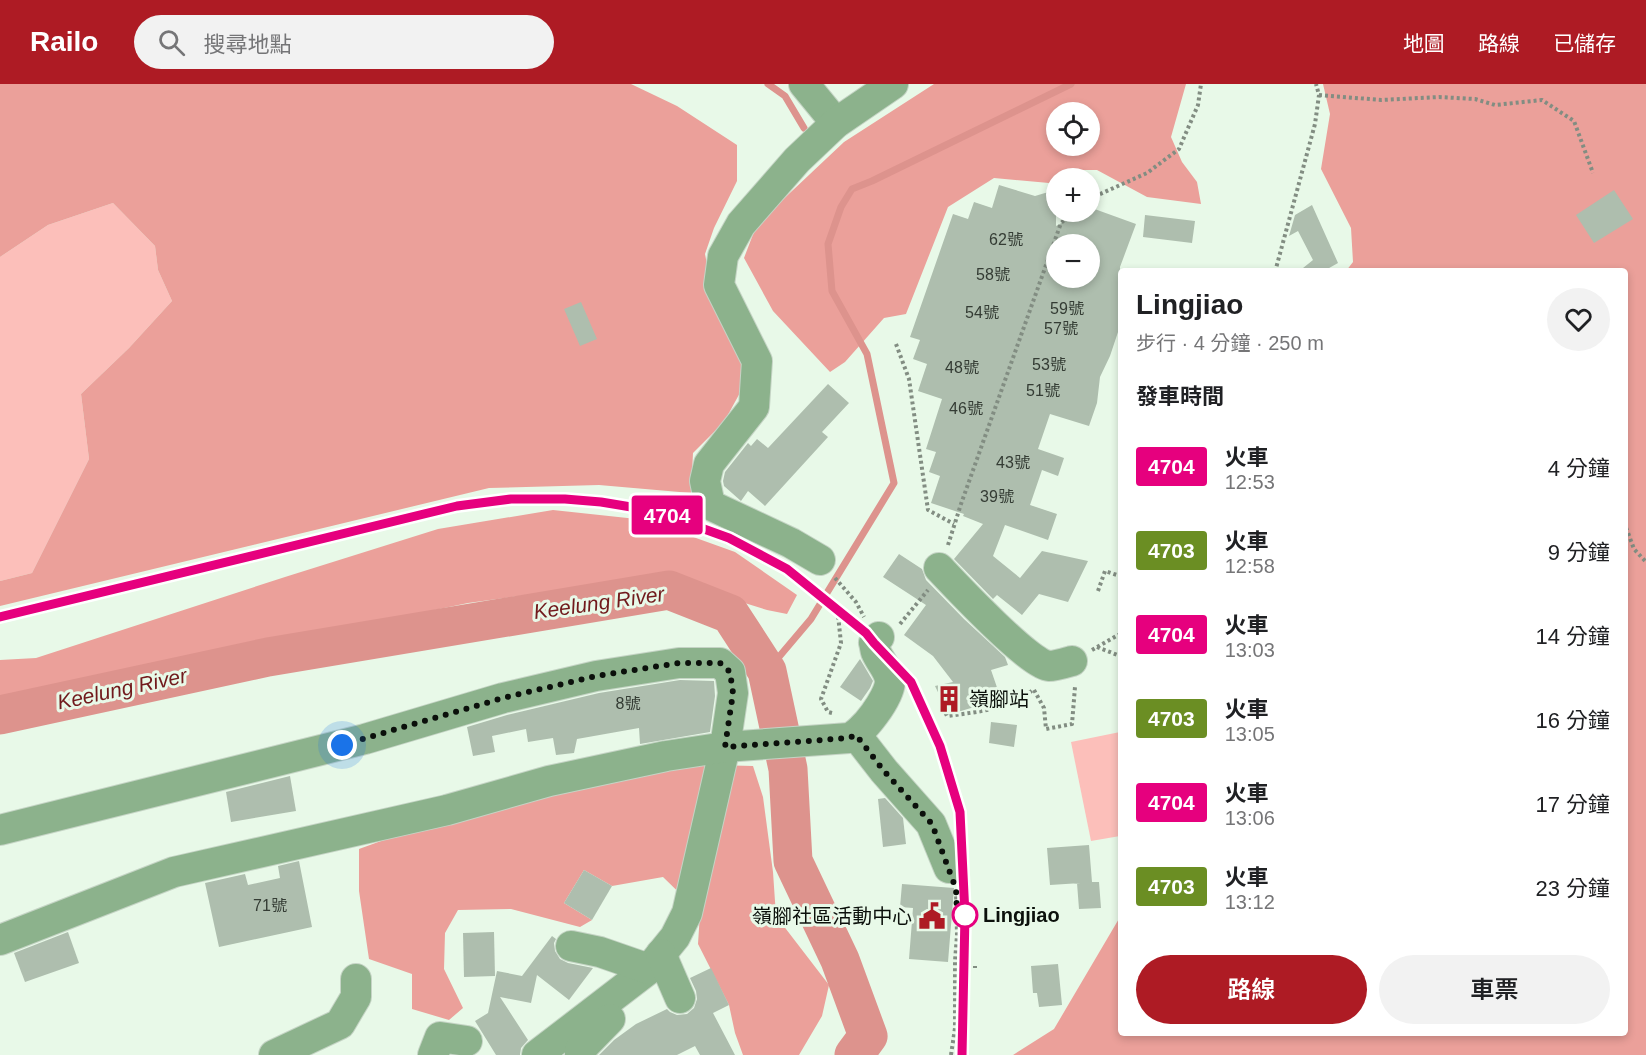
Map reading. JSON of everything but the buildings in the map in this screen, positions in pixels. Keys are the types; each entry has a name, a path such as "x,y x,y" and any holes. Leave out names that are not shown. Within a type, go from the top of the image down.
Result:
{"street":[{"path":"804,84 837,123"},
{"path":"820,560 791,543 710,506 705,481 709,464 754,407 757,361 719,285 723,256 741,224 797,160 837,123 893,84"},
{"path":"939,568 985,616 1036,660 1048,666 1085,654"},
{"path":"0,940 174,872 447,810 549,781 666,756 731,746 852,737 883,703 890,682 885,666 876,652 874,643 879,637"},
{"path":"0,830 365,739 503,698 596,676 679,663 720,663 730,672 733,693 731,746 687,913 675,937 648,968 625,1002 580,1050 580,1055"},
{"path":"852,737 932,824 949,868"},
{"path":"571,946 600,952 648,968 680,998"},
{"path":"537,1055 648,968"},
{"path":"274,1055 340,1024 356,997 356,979"},
{"path":"433,1055 440,1038 467,1041"}],"path":[{"path":"1100,194 1147,172 1179,148 1198,105 1202,84"},
{"path":"1276,268 1315,124 1319,95 1316,84"},
{"path":"1319,95 1381,100 1438,97 1475,99 1495,105 1542,100 1574,121 1593,174"},
{"path":"879,637 898,626 928,590 939,568 1062,222"},
{"path":"896,344 909,379 928,510 954,524"},
{"path":"1628,533 1634,549 1646,562"},
{"path":"820,560 856,602"},
{"path":"1098,591 1105,571 1118,575"},
{"path":"828,711 821,699 841,643 838,615"},
{"path":"1036,660 1034,690 1044,708 1046,729 1072,724 1076,678 1085,654 1118,635"},
{"path":"1085,654 1118,656"},
{"path":"939,704 948,716 990,710 1010,704 1034,690"},
{"path":"949,868 956,889 957,935 955,1028 951,1055"}],"shaded area":[{"path":"0,84 631,84 677,106 737,145 737,181 714,228 705,254 714,301 747,368 741,391 724,422 693,453 691,493 599,485 489,488 0,606 0,581 32,573 89,459 81,394 129,348 172,301 158,270 155,246 113,203 48,225 0,257"},
{"path":"934,84 1186,84 1171,137 1182,162 1197,182 1201,204 1147,197 1100,172 1100,168 1046,168 1046,183 994,178 948,207 906,314 884,318 845,362 830,372 773,311 744,258 757,224 844,142"},
{"path":"1323,84 1646,84 1646,1055 1013,1055 1054,1029 1118,920 1118,1036 1628,1036 1628,268 1348,268 1353,262 1351,228 1321,169 1330,114"},
{"path":"113,203 155,246 158,270 172,301 129,348 81,394 89,459 32,573 0,581 0,257 48,225"},
{"path":"553,510 646,520 735,552 797,595 787,614 661,577 468,603 0,701 0,660 36,658 438,529"},
{"path":"1118,732 1118,836 1091,841 1071,742"},
{"path":"674,764 753,766 763,797 776,916 829,985 822,1016 799,1055 743,1055 729,1005 698,944 700,913 663,877 612,886 584,870 564,903 592,920 580,927 511,909 458,910 445,933 444,969 463,1008 449,1020 412,1009 412,974 369,959 359,891 359,849 392,837"}],"waterway":[{"path":"768,84 785,96 804,128"},
{"path":"767,671 811,619 894,483 867,354 832,291 828,244 841,207 852,189 1071,84"},
{"name":"Keelung River","path":"0,715 268,657 669,590 730,614 767,671 788,769 793,861 840,960 868,1036 854,1055"}],"railway":[{"path":"0,617 457,506 493,501 529,498 601,502 668,516 729,538 787,569 866,633 911,683 940,745 960,812 965,901 962,1055"}],"train":[{"name":"4704","path":"0,617 457,506 493,501 547,498 601,502 668,516 729,538 787,569 866,633 911,682 940,746 960,812 965,900 962,1055"}],"place":[{"name":"嶺腳站","path":"949,699"},
{"name":"Lingjiao","path":"965,915"},
{"name":"嶺腳社區活動中心","path":"932,916"}],"route":[{"path":"342,745 503,698 596,676 679,663 720,663 730,672 733,693 725,747 849,738 856,735 884,771 932,824 956,889 957,912 965,915"}]}
